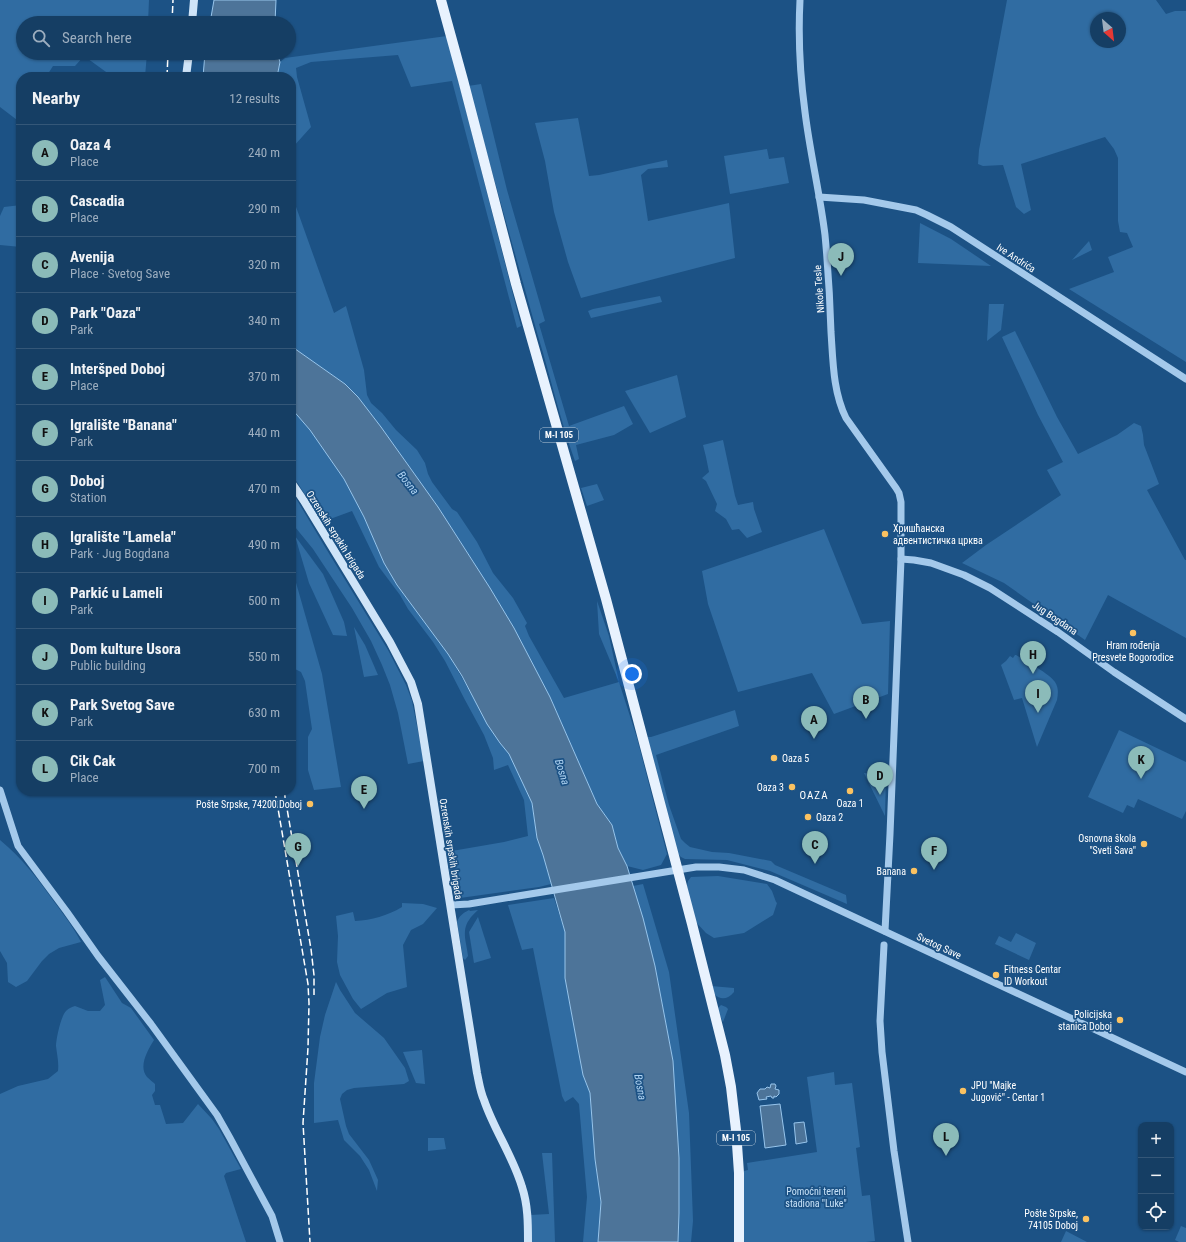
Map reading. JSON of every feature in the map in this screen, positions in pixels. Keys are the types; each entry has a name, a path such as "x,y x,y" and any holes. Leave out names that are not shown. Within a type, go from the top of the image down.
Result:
{"main road":[{"path":"193,16 194,0"},
{"name":"M-I 105","path":"441,0 462,73 516,284 604,591 724,1055 731,1087 739,1172 739,1242"},
{"path":"187,72 188,60"},
{"name":"Ozrenskih srpskih brigada","path":"296,489 390,642 411,682 418,704 459,965 482,1094 492,1120 514,1165 522,1187 527,1207 528,1242"}],"street":[{"name":"Nikole Tesle","path":"800,0 798,43 800,76 826,251 833,361 838,399 852,428 899,493 901,506 901,560 885,931"},
{"name":"Ive Andrića","path":"819,197 864,200 916,210 928,215 951,227 1186,379"},
{"name":"Jug Bogdana","path":"901,560 914,560 931,563 964,575 990,588 1058,632 1114,672 1186,719"},
{"path":"0,790 18,846 98,956 151,1024 216,1115 272,1216 280,1242"},
{"name":"Svetog Save","path":"450,905 470,904 696,867 719,867 744,870 775,880 1186,1072"},
{"path":"884,945 880,1021 882,1052 908,1242"}],"green space":[{"path":"0,0 149,0 148,16 16,16 16,60 80,60 75,66 53,66 49,72 16,72 16,119 0,107"},
{"path":"1007,0 1156,0 1166,14 1175,11 1186,11 1186,362 1069,289 1114,272 1108,257 1133,247 1127,233 1120,232 1118,221 1118,158 1114,149 1105,137 1021,164 1031,210 1024,214 1016,207 1003,165 983,166 978,164 979,150"},
{"path":"447,36 521,326 517,328 452,81 411,87 398,55 311,62 296,68 297,77 311,127 296,144 296,72 278,72 280,62 282,60 296,60 296,57"},
{"path":"90,60 146,60 145,72 106,72"},
{"path":"481,84 507,190 545,321 539,324 569,426 624,406 633,424 614,435 576,445 579,459 575,461 560,415 468,86"},
{"path":"578,118 589,176 667,160 668,167 648,169 641,175 648,221 729,203 735,258 581,298 568,262 554,212 545,161 535,123"},
{"path":"767,149 769,159 784,157 789,183 730,194 724,156"},
{"path":"16,206 16,247 0,245 0,216 4,207"},
{"path":"296,207 334,313 346,306 364,370 367,395 371,403 417,450 425,463 432,482 452,509 457,512 477,542 493,573 513,598 527,623 525,626 529,636 564,698 619,682 637,738 667,854 661,865 643,870 627,866 618,848 612,825 597,804 550,697 473,561 438,507 381,427 358,397 345,384 296,350"},
{"path":"920,223 951,239 991,266 918,263"},
{"path":"1089,241 1092,250 1072,260"},
{"path":"660,296 662,302 591,318 588,311 593,309"},
{"path":"989,304 1004,304 1001,330 987,341"},
{"path":"1015,331 1057,417 1078,454 1117,435 1134,423 1141,426 1144,445 1159,484 1147,490 1186,560 1186,638 1108,595 1085,640 1004,583 962,563 986,545 1061,495 1047,470 1063,462 1038,415 1002,337"},
{"path":"677,375 686,417 650,433 625,391"},
{"path":"296,414 310,430 344,479 364,517 384,563 397,585 448,654 500,743 509,753 532,803 537,838 551,884 460,898 455,895 446,852 504,842 528,836 524,800 508,765 494,770 493,758 484,735 445,661 379,567 352,511 322,522 296,481"},
{"path":"723,440 738,505 753,502 762,532 747,538 739,529 732,530 726,519 715,511 717,504 706,481 702,478 709,472 703,445"},
{"path":"597,484 604,500 587,506 581,488"},
{"path":"296,498 388,650 406,685 412,701 424,761 408,764 398,713 390,685 382,665 371,641 352,608 313,549 296,528"},
{"path":"824,529 862,624 890,621 888,694 834,714 812,673 738,692 708,604 702,571"},
{"path":"296,537 323,574 344,622 347,636 333,635 309,583"},
{"path":"296,583 322,674 341,787 314,790 308,770 308,737 312,729 305,681 301,672 296,670"},
{"path":"597,601 609,636 619,682 599,634"},
{"path":"354,627 365,645 378,675 364,677"},
{"path":"1015,655 1048,675 1057,686 1057,700 1037,747 1022,698 1014,700 1001,665 1010,656 1013,658"},
{"path":"735,710 739,726 656,755 669,805 681,839 690,847 771,861 775,865 846,895 847,904 770,871 727,860 685,859 677,853 644,737 651,737"},
{"path":"1119,730 1186,762 1186,811 1182,819 1138,799 1134,808 1127,805 1123,813 1088,797"},
{"path":"864,773 886,775 885,816"},
{"path":"0,840 16,854 36,878 69,922 81,942 59,948 49,954 27,981 16,987 8,982 7,963 0,951"},
{"path":"718,876 767,884 777,903 773,915 744,933 714,938 706,933 694,920 687,886 688,881 691,877"},
{"path":"643,884 669,972 689,1113 693,1221 691,1242 678,1242 679,1158 673,1061 655,966 633,886"},
{"path":"554,898 565,932 565,978 583,1075 590,1093 595,1159 601,1202 598,1242 583,1242 587,1197 579,1104 573,1097 565,1102 562,1096 533,948 522,950 508,905"},
{"path":"402,903 423,904 437,908 423,924 411,930 403,945 407,987 387,993 361,1009 353,999 340,975 337,962 338,936 336,916 353,912 355,921 373,919 402,907"},
{"path":"469,910 478,910 472,916 465,929 468,956 465,960 463,958 457,922 465,912"},
{"path":"478,917 491,958 474,963 469,932"},
{"path":"1016,933 1036,943 1029,960 995,944 999,936 1011,942"},
{"path":"105,977 122,1003 131,1008 154,1040 145,1058 143,1068 147,1077 155,1084 155,1091 152,1095 155,1105 160,1105 166,1124 183,1123 198,1104 219,1129 241,1169 226,1173 224,1176 246,1242 0,1242 0,1094 18,1086 48,1079 58,1071 56,1043 64,1014 68,1009 75,1006 88,1011 100,1011 105,1005 100,980"},
{"path":"336,982 355,1013 384,1038 405,1068 409,1081 404,1084 354,1088 347,1090 342,1094 340,1099 349,1134 369,1160 378,1180 377,1191 369,1170 360,1156 344,1140 338,1120 314,1123 314,1083 320,1037 325,1015"},
{"path":"711,986 734,988 734,992 727,998 719,998 714,994"},
{"path":"721,1005 728,1009 723,1022 717,1009"},
{"path":"422,1050 425,1084 416,1083 403,1052"},
{"name":"Pomoćni tereni stadiona \"Luke\"","path":"834,1072 835,1085 852,1083 860,1147 856,1148 862,1196 870,1195 875,1241 744,1242 744,1171 748,1170 747,1163 817,1152 807,1077"},
{"path":"428,1138 444,1138 446,1149 428,1151"},
{"path":"542,1153 552,1153 555,1242 532,1242 530,1215 549,1214"},
{"path":"1181,1226 1186,1228 1186,1242 1179,1242 1175,1240"},
{"path":"1066,1231 1087,1242 1061,1242"}],"water":[{"path":"214,0 276,0 275,16 211,16"},
{"path":"204,60 279,60 280,62 278,72 203,72"},
{"name":"Bosna","path":"296,350 345,384 358,397 438,507 514,628 550,697 597,804 612,825 618,848 627,866 643,918 655,966 673,1061 679,1158 678,1242 598,1242 601,1202 595,1159 590,1093 583,1075 565,978 565,932 537,838 532,803 509,754 487,724 462,676 448,654 397,585 384,563 364,517 344,479 310,430 296,414"},
{"path":"771,1084 775,1084 775,1089 779,1090 779,1094 776,1097 774,1096 774,1098 771,1096 766,1097 767,1099 759,1100 757,1093 760,1089 765,1089 767,1087 770,1088"},
{"path":"780,1104 786,1145 765,1148 760,1106"},
{"path":"804,1122 807,1142 796,1144 794,1123"}],"railway":[{"path":"172,16 173,0"},
{"path":"167,72 168,60"},
{"path":"276,796 308,984 308,1048 303,1123 310,1242"},
{"path":"285,796 311,949 314,975 314,995"}],"place":[{"name":"Dom kulture Usora","path":"841,276"},
{"name":"Хришћанска адвентистичка црква","path":"885,534"},
{"name":"Hram rođenja Presvete Bogorodice","path":"1133,633"},
{"name":"Igralište \"Lamela\"","path":"1033,674"},
{"name":"Parkić u Lameli","path":"1038,713"},
{"name":"Cascadia","path":"866,719"},
{"name":"Oaza 4","path":"814,739"},
{"name":"Oaza 5","path":"774,758"},
{"name":"Park Svetog Save","path":"1141,779"},
{"name":"Oaza 3","path":"792,787"},
{"name":"Oaza 1","path":"850,791"},
{"name":"Park \"Oaza\"","path":"880,795"},
{"name":"Pošte Srpske, 74200 Doboj","path":"310,804"},
{"name":"Interšped Doboj","path":"364,809"},
{"name":"Oaza 2","path":"808,817"},
{"name":"Osnovna škola \"Sveti Sava\"","path":"1144,844"},
{"name":"Avenija","path":"815,864"},
{"name":"Doboj","path":"298,866"},
{"name":"Igralište \"Banana\"","path":"934,870"},
{"name":"Banana","path":"914,871"},
{"name":"Fitness Centar ID Workout","path":"996,975"},
{"name":"Policijska stanica Doboj","path":"1120,1020"},
{"name":"JPU \"Majke Jugović\" - Centar 1","path":"963,1091"},
{"name":"Cik Cak","path":"946,1156"},
{"name":"Pošte Srpske, 74105 Doboj","path":"1086,1219"}],"district":[{"name":"OAZA","path":"814,795"}]}
